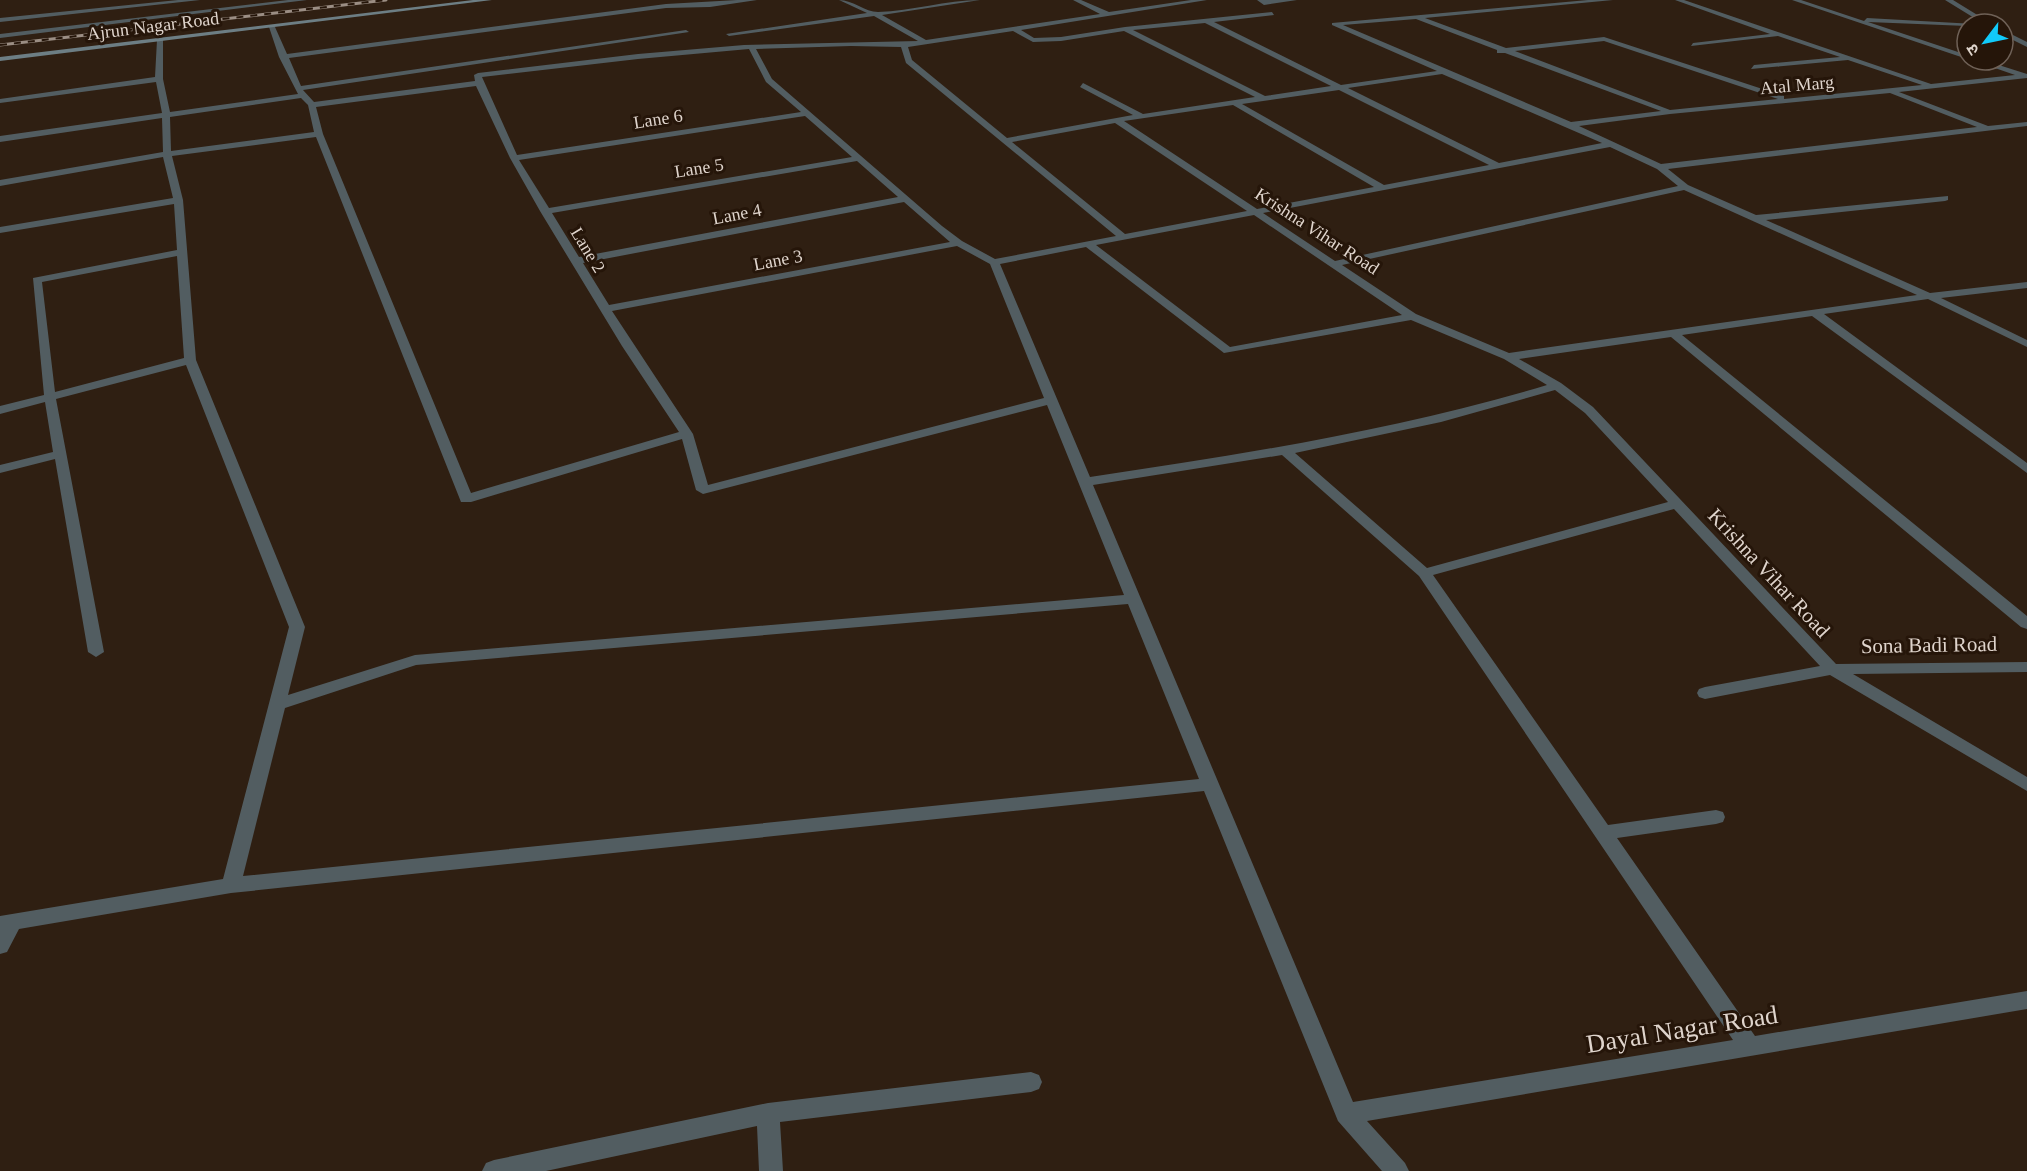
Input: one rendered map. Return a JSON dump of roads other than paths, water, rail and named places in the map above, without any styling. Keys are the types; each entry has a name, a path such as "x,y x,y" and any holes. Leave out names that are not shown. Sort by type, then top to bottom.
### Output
{"street":[{"path":"0,20 66,10 197,0"},
{"path":"243,0 250,6"},
{"path":"0,36 304,0"},
{"name":"Ajrun Nagar Road","path":"0,59 489,0"},
{"path":"283,57 666,6 710,5 754,0"},
{"path":"842,0 874,14 925,42"},
{"path":"729,34 977,0"},
{"path":"1076,0 1109,15"},
{"path":"312,105 632,57 855,43 904,45 1204,0"},
{"path":"1260,0 1264,3 1294,0"},
{"path":"1610,0 1334,24 1570,124 1660,167 1685,187 1929,296 2027,344"},
{"path":"1678,0 1932,86"},
{"path":"1795,0 1955,53"},
{"path":"1948,0 1968,12"},
{"path":"1189,2 1222,19"},
{"path":"1015,29 1033,39 1061,39 1125,29 1272,14"},
{"path":"1416,17 1500,51 1670,112"},
{"path":"1850,19 1955,23"},
{"path":"1206,20 1337,88 1498,166"},
{"path":"272,27 283,57 301,92 312,105 319,134 466,499 687,434"},
{"path":"1125,29 1263,98"},
{"path":"0,139 686,32"},
{"path":"1693,45 1780,34"},
{"path":"1500,51 1604,39 1788,101"},
{"path":"160,40 159,79 166,114 167,154 177,200 190,360 297,627 231,885"},
{"path":"904,45 909,61 1123,237"},
{"path":"752,48 769,80 958,243 994,262 1612,144"},
{"path":"1754,68 1851,58"},
{"path":"1004,141 1141,116 1443,72"},
{"name":"Atal Marg","path":"1570,124 1670,112 1892,92 2026,76"},
{"path":"0,101 159,79"},
{"name":"Lane 2","path":"478,79 514,158 545,211 605,309 687,434 703,490 1051,400"},
{"path":"1083,85 1141,116"},
{"path":"1892,92 1987,128"},
{"path":"1234,103 1381,187"},
{"name":"Lane 6","path":"514,158 807,113"},
{"name":"Krishna Vihar Road","path":"1116,120 1412,315 1508,357 1557,386 1589,410 1832,669 2027,785"},
{"path":"1660,167 2027,124"},
{"path":"0,183 167,154 319,134"},
{"name":"Lane 5","path":"545,211 859,158"},
{"path":"1334,264 1685,187"},
{"path":"1753,218 1945,198"},
{"name":"Lane 4","path":"576,261 905,199"},
{"path":"0,230 177,200"},
{"name":"Lane 3","path":"605,309 958,243"},
{"path":"1088,244 1228,351 1412,315"},
{"path":"96,651 50,397 37,280 182,252"},
{"path":"994,262 1346,1114 1397,1171"},
{"path":"1508,357 1929,296 2027,285"},
{"path":"1815,313 2027,469"},
{"path":"1673,333 2027,624"},
{"path":"0,410 190,360"},
{"path":"1084,482 1287,452 1507,403 1557,386"},
{"path":"1287,452 1424,573 1750,1046"},
{"path":"0,470 61,454"},
{"path":"1424,573 1678,504"},
{"path":"278,704 415,660 1133,599"},
{"name":"Sona Badi Road","path":"1706,693 1832,669 2027,667"},
{"path":"0,946 6,923 231,885 1211,784"},
{"path":"1602,832 1716,817"},
{"name":"Dayal Nagar Road","path":"1346,1114 2027,1000"},
{"path":"494,1171 768,1113 1031,1082"},
{"path":"768,1113 771,1171"}],"railway":[{"path":"0,45 386,0"}]}
